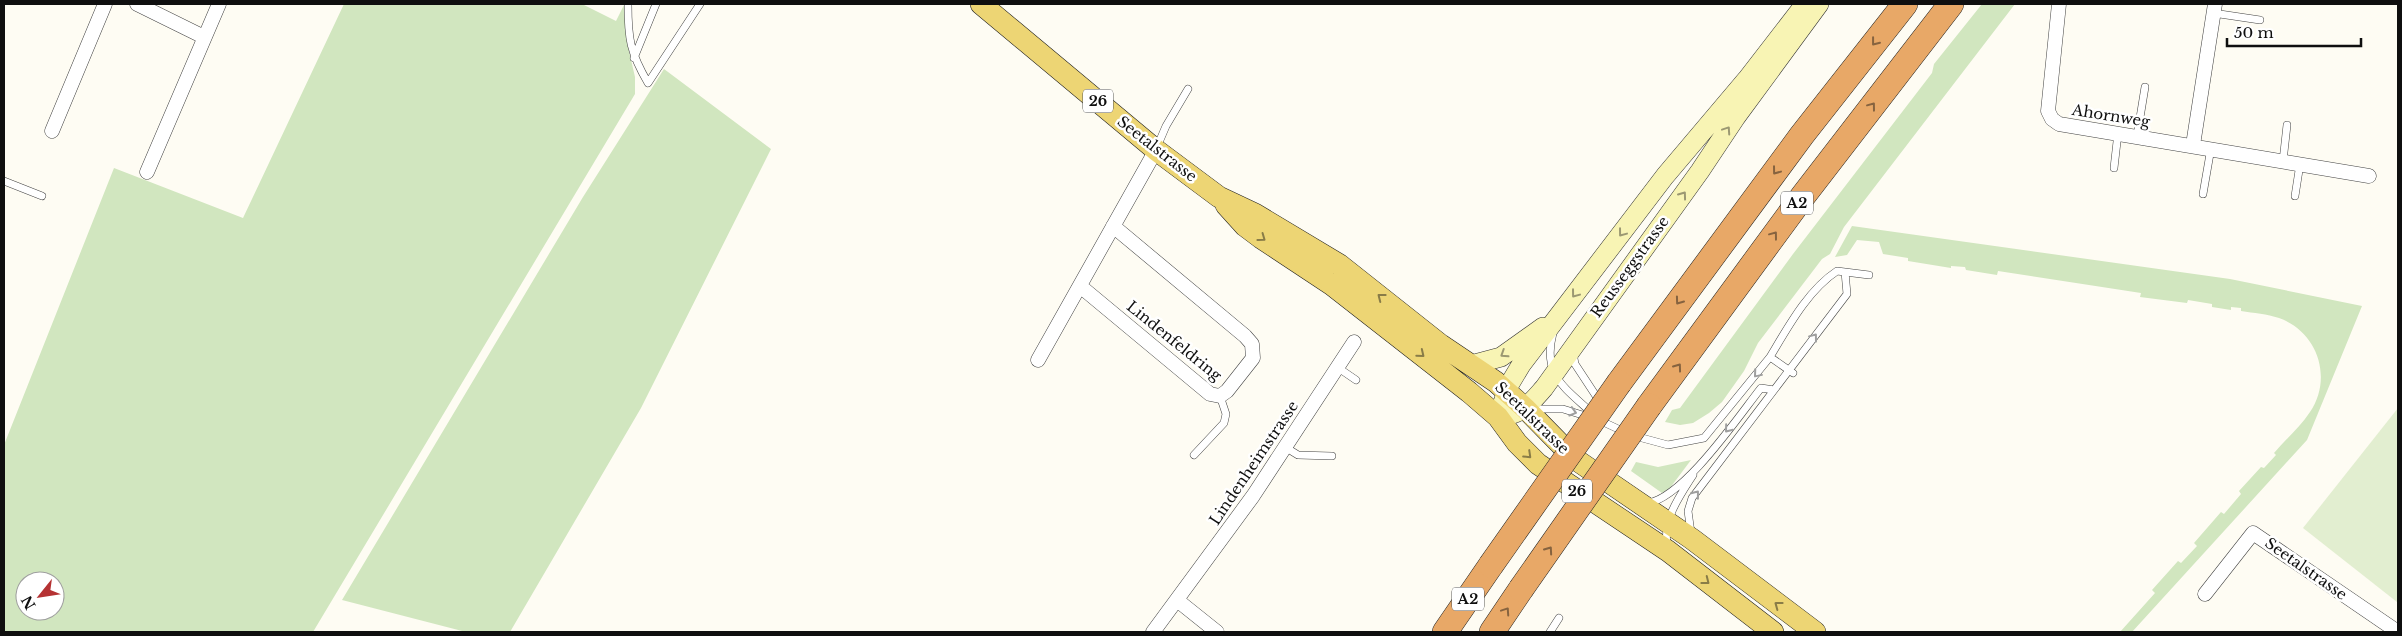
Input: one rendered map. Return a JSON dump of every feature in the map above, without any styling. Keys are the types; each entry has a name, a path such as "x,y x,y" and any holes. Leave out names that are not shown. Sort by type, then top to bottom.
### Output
{"highway":[{"name":"A2","path":"1446,632 1619,383 1796,143 1905,4"},
{"name":"A2","path":"1492,632 1649,406 1803,196 1950,4"}],"main road":[{"name":"Seetalstrasse","path":"981,4 1156,150 1219,197 1254,214 1340,265 1507,392 1526,409 1563,449 1692,539 1815,632"},
{"name":"Reusseggstrasse","path":"1498,417 1507,392 1521,365 1665,176 1737,91 1805,4"},
{"name":"Reusseggstrasse","path":"1526,409 1554,374 1700,172 1736,117 1818,4"},
{"name":"Seetalstrasse","path":"1219,197 1245,226 1332,285 1498,417 1517,443 1538,464 1668,551 1773,632"},
{"name":"Reusseggstrasse","path":"1472,366 1501,357 1558,316"},
{"path":"1498,417 1514,415 1526,409"}],"street":[{"path":"52,131 105,4"},
{"path":"137,4 204,37"},
{"path":"147,172 219,4"},
{"name":"Ahornweg","path":"2059,4 2048,111 2052,119 2059,124 2369,176"},
{"path":"2193,145 2214,8"},
{"path":"1038,360 1156,150"},
{"name":"Lindenfeldring","path":"1080,286 1210,394 1220,396 1227,391 1253,358 1252,344 1217,312 1114,226"},
{"name":"Lindenheimstrasse","path":"1153,632 1253,496 1354,342"},
{"name":"Seetalstrasse","path":"2205,594 2253,533 2398,632"},
{"path":"1177,600 1217,632"}],"lane":[{"path":"628,4 628,31 634,58 648,83 700,4"},
{"path":"634,58 656,4"},
{"path":"2214,8 2260,20"},
{"path":"2136,136 2144,87"},
{"path":"1156,150 1166,126 1188,89"},
{"path":"2283,161 2287,125"},
{"path":"2114,168 2118,133"},
{"path":"2203,194 2211,148"},
{"path":"2295,196 2300,164"},
{"path":"4,181 42,196"},
{"path":"1526,409 1563,409 1600,420 1631,435 1668,445 1704,438 1770,357 1791,322 1827,277 1837,271 1869,275"},
{"path":"1692,539 1688,511 1692,498 1774,390 1791,371 1847,294 1845,272"},
{"path":"1558,316 1549,355 1554,374 1570,393 1600,420"},
{"path":"1572,347 1575,364 1607,411"},
{"path":"1770,357 1791,371"},
{"path":"1337,367 1356,380"},
{"path":"1668,551 1666,537 1672,509 1697,468 1761,388 1774,390"},
{"path":"1194,455 1224,423 1226,414 1220,396"},
{"path":"1612,419 1617,427"},
{"path":"1285,447 1298,456 1332,456"},
{"path":"1640,504 1660,500 1697,468"},
{"path":"1550,632 1559,618"}],"green space":[{"path":"344,4 582,4 616,21 624,5 629,51 635,77 635,94 313,632 4,632 4,445 114,168 243,218"},
{"path":"1982,4 2015,4 1844,227 1830,254 1822,259 1758,343 1744,371 1722,402 1693,423 1680,425 1665,422 1672,410 1680,408 1793,254 1932,73 1934,64"},
{"path":"664,69 771,149 641,408 510,632 466,632 342,600 583,197"},
{"path":"1852,226 2230,279 2362,306 2307,440 2132,632 2120,632 2155,593 2152,590 2178,561 2181,563 2197,546 2194,543 2221,512 2224,514 2241,494 2239,491 2261,467 2264,468 2276,455 2274,453 2310,412 2317,399 2321,371 2312,345 2304,334 2279,318 2241,311 2241,308 2231,307 2231,310 2212,307 2212,304 2188,300 2187,303 2140,297 2141,293 1998,271 1997,275 1966,270 1965,267 1951,266 1951,268 1908,261 1908,258 1883,254 1879,242 1857,240 1847,255 1835,257"},
{"path":"2398,408 2398,601 2397,602 2303,528"},
{"path":"1691,460 1670,488 1662,493 1631,471 1636,462 1658,467"}]}
